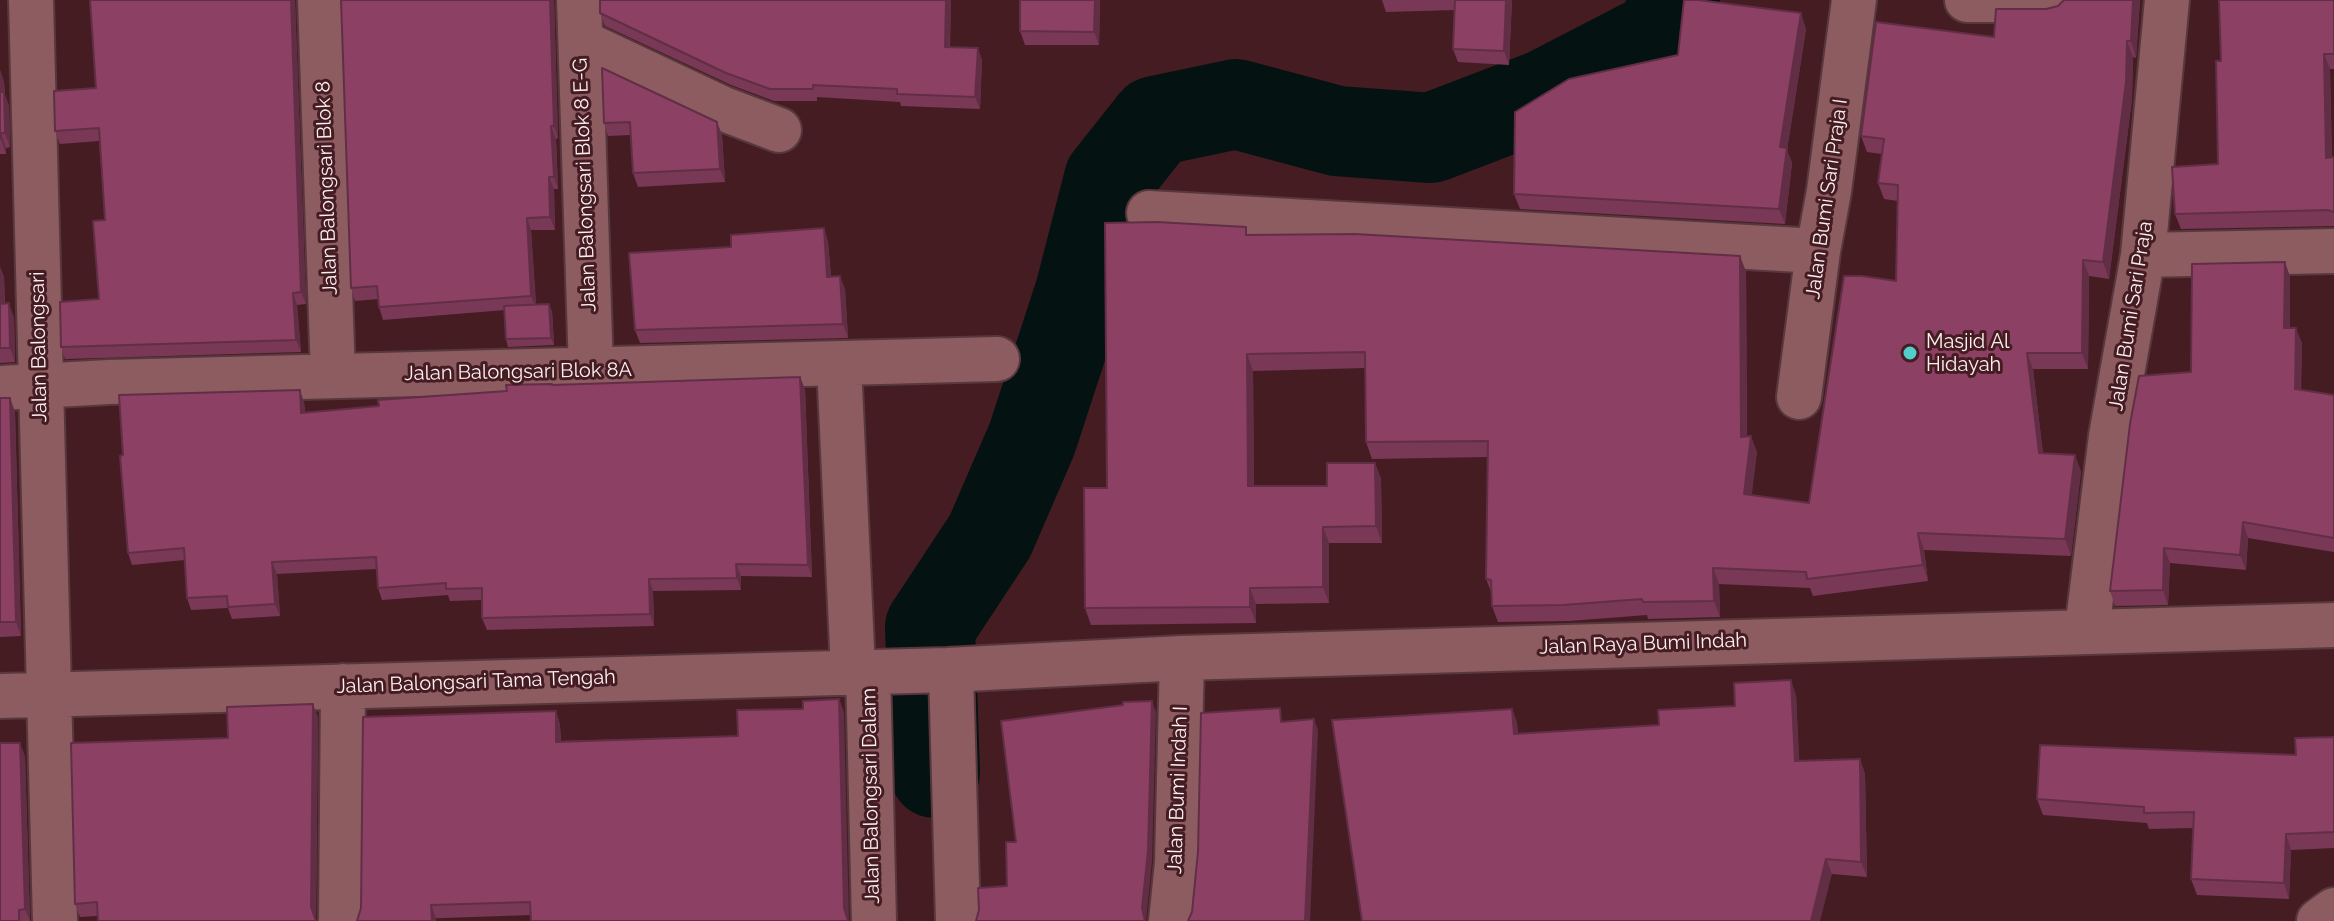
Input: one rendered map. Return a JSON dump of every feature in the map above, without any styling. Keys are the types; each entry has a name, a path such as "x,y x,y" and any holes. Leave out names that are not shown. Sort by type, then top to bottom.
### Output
{"street":[{"name":"Jalan Balongsari","path":"31,0 20,388 48,694 55,921"},
{"name":"Jalan Balongsari Blok 8","path":"320,0 333,376"},
{"name":"Jalan Bumi Sari Praja I","path":"1799,397 1854,0"},
{"path":"1967,0 2052,0"},
{"name":"Jalan Bumi Sari Praja","path":"2087,630 2111,436 2143,255 2167,0"},
{"path":"580,21 721,108 779,130"},
{"name":"Jalan Balongsari Blok 8 E-G","path":"580,21 591,370"},
{"path":"1149,213 1818,251"},
{"path":"2143,255 2334,251"},
{"name":"Jalan Balongsari Blok 8A","path":"20,388 109,382 997,359"},
{"name":"Jalan Balongsari Dalam","path":"839,364 873,671 874,921"},
{"name":"Jalan Raya Bumi Indah","path":"949,670 1182,658 2334,625"},
{"name":"Jalan Bumi Indah I","path":"1171,921 1177,863 1182,658"},
{"path":"949,670 958,921"},
{"name":"Jalan Balongsari Tama Tengah","path":"0,696 949,670"},
{"path":"341,921 343,686"},
{"path":"2319,921 2334,910"}],"building":[{"path":"90,0 291,0 301,292 293,293 296,340 61,347 60,302 99,299 93,221 105,220 99,128 55,131 54,91 96,88"},
{"path":"341,0 550,0 554,177 549,177 550,217 527,218 531,296 379,307 377,286 351,288"},
{"path":"600,0 946,0 945,47 978,48 975,97 897,94 897,89 813,85 813,89 770,89 726,73 600,13"},
{"path":"1020,0 1095,0 1094,32 1020,31"},
{"path":"1455,0 1506,0 1504,51 1453,49"},
{"path":"1684,0 1801,13 1780,147 1787,148 1779,209 1514,194 1515,112 1569,79 1678,55"},
{"path":"2064,0 2133,0 2131,41 2127,41 2126,82 2103,262 2083,260 2082,353 2027,353 2039,453 2075,455 2065,539 1918,533 1923,565 1807,579 1806,572 1713,568 1714,601 1643,602 1642,599 1492,606 1491,580 1486,579 1488,441 1366,442 1365,352 1247,354 1248,486 1327,486 1327,463 1375,463 1376,526 1323,527 1323,587 1250,588 1250,607 1085,608 1084,488 1107,488 1105,223 1157,222 1246,227 1246,235 1355,234 1740,256 1741,437 1751,436 1744,494 1809,503 1844,276 1896,281 1898,185 1878,183 1884,139 1861,136 1876,22 1994,37 1996,9 2046,9 2058,6"},
{"path":"2219,0 2334,0 2334,54 2324,54 2326,158 2334,157 2334,212 2175,214 2172,167 2218,164 2216,61 2221,61"},
{"path":"602,68 717,122 720,169 633,173 630,122 604,123"},
{"path":"0,92 4,92 5,133 1,133 0,139"},
{"path":"824,228 827,277 840,276 843,324 635,330 629,253 731,247 731,235"},
{"path":"2285,262 2284,328 2296,328 2295,389 2334,395 2334,538 2243,522 2240,555 2164,548 2163,590 2110,591 2130,424 2139,376 2191,372 2192,264"},
{"path":"9,303 10,348 0,348 0,304"},
{"path":"549,304 551,338 506,339 504,306"},
{"path":"800,377 808,565 736,564 737,578 649,579 650,614 482,618 482,588 446,589 446,583 378,588 376,557 272,562 275,604 228,607 227,596 187,598 184,548 128,553 120,456 123,455 119,395 300,390 301,413 379,406 378,400 507,391 506,385"},
{"path":"0,398 10,398 16,622 0,622"},
{"path":"1791,680 1795,761 1860,759 1861,862 1826,859 1811,921 1362,921 1332,720 1512,709 1514,734 1659,725 1658,710 1735,706 1734,683"},
{"path":"839,699 844,908 848,921 531,921 530,902 431,905 432,921 357,921 361,908 363,717 556,711 556,742 738,736 737,710 803,709 803,701"},
{"path":"1152,701 1148,850 1142,908 1145,921 976,921 978,888 1007,886 1006,842 1016,842 1001,721 1123,705 1123,702"},
{"path":"313,704 311,907 316,921 98,921 97,902 75,904 71,743 228,738 227,707"},
{"path":"1280,708 1281,722 1314,719 1305,921 1188,921 1192,912 1198,852 1201,713"},
{"path":"2334,737 2334,832 2286,834 2284,883 2191,879 2194,812 2144,813 2144,807 2037,799 2040,745 2296,755 2295,738"},
{"path":"0,743 20,743 25,909 19,910 19,921 0,921"}],"waterway":[{"path":"935,773 930,627 990,536 1032,439 1080,292 1109,179 1155,121 1236,104 1337,131 1431,138 1546,94 1660,35 1675,0"}],"place":[{"name":"Masjid Al Hidayah","path":"1910,353"}]}
